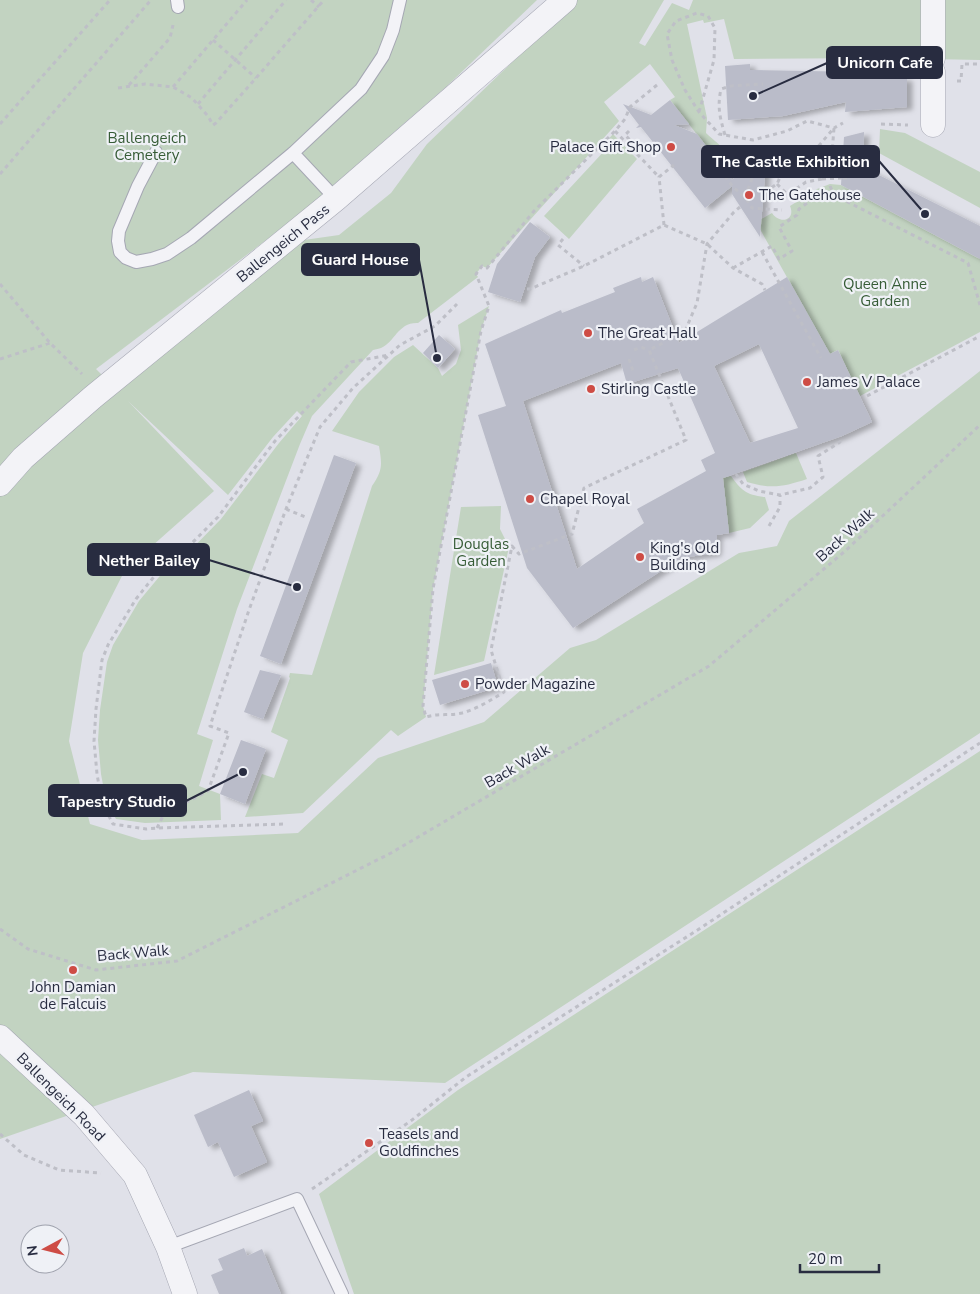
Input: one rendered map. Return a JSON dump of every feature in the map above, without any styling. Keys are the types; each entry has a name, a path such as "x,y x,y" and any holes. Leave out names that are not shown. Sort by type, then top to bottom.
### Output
{"street":[{"name":"Ballengeich Pass","path":"0,484 23,458 98,392 336,199 564,0"},
{"path":"933,0 933,125"},
{"name":"Ballengeich Road","path":"0,1037 84,1115 135,1175 168,1248 185,1294"}],"lane":[{"path":"156,152 138,186 119,231 120,252 126,258 136,262 167,254 191,238 293,153 361,89 383,56 393,30 400,0"},
{"path":"293,153 336,199"},
{"path":"168,1248 297,1199 342,1294"}],"path":[{"path":"0,124 110,0"},
{"path":"0,174 151,0"},
{"path":"173,87 247,0"},
{"path":"198,104 286,0"},
{"path":"310,0 319,7"},
{"path":"118,88 145,84 173,87 192,98 208,116 213,125 324,0"},
{"path":"129,86 170,38 177,3"},
{"path":"699,112 714,60 715,28 708,16 697,13 676,21 667,34 672,60 685,90 699,112 719,134 753,140 788,131 807,122 834,128"},
{"path":"213,40 256,78"},
{"path":"961,82 962,64 980,64"},
{"path":"725,135 719,112 718,100 721,89 731,86 763,84"},
{"path":"634,350 641,347 649,350 686,440 584,488 572,534 519,554 512,546 491,650 504,692 481,706 461,713 432,714 426,717 423,706 433,589 481,331 489,306 476,274 482,266 487,268 534,211 615,131 625,119 630,107 657,85"},
{"path":"765,192 777,184 781,175 788,168 816,149 834,128 843,123"},
{"path":"881,124 907,125"},
{"path":"831,166 834,128"},
{"path":"615,131 659,178 664,225"},
{"path":"629,131 625,135 635,145 642,158"},
{"path":"701,144 752,208 782,210"},
{"path":"659,178 674,165"},
{"path":"745,197 756,168"},
{"path":"777,184 786,193 794,191 806,182 822,179 849,178 851,174"},
{"path":"830,186 834,195"},
{"path":"734,268 772,246 779,259 792,251 778,227 797,216 799,209 823,191 968,263 980,305"},
{"path":"679,336 685,331 697,303 707,244 740,207"},
{"path":"664,225 707,244 734,268 762,284 765,290"},
{"path":"527,289 530,290 584,266 664,225"},
{"path":"562,239 558,245 584,266"},
{"path":"762,252 821,358"},
{"path":"0,284 50,343 98,392"},
{"path":"157,828 164,814 208,791 229,733 210,726 249,610 286,510 320,427 353,388 400,345 435,326 457,304"},
{"path":"867,396 980,336"},
{"path":"649,350 665,342"},
{"path":"0,358 50,343"},
{"path":"283,824 146,829 114,824 102,803 94,740 102,660 108,644 136,599 173,553 178,558 218,517 275,441 351,362 389,355"},
{"path":"629,359 633,371"},
{"name":"Back Walk","path":"0,929 28,949 96,970 177,961 391,853 709,666 844,552 980,425"},
{"path":"736,474 743,484 759,491 780,494 810,488 823,477 818,456 840,442 837,438"},
{"path":"769,526 780,507 780,494"},
{"path":"286,510 308,518"},
{"path":"297,1199 412,1120 466,1077 696,931 980,743"},
{"path":"0,1134 24,1155 59,1170 135,1175"}],"green space":[{"name":"Ballengeich Cemetery","path":"0,0 537,0 447,86 298,216 96,369 117,390 304,240 339,235 391,193 427,144 577,0 664,0 639,43 645,46 672,3 689,10 693,0 980,0 980,60 881,58 734,59 724,19 704,23 703,20 687,24 707,118 706,133 728,155 728,164 724,169 670,100 675,97 650,64 604,102 619,121 487,268 482,266 476,274 478,277 418,323 401,329 386,345 373,350 312,416 237,609 197,734 213,740 199,786 220,794 221,820 145,823 116,819 106,801 98,740 107,662 113,645 139,601 174,559 178,563 221,519 302,416 297,411 273,437 228,495 128,401 214,491 125,570 83,653 69,741 90,824 142,840 298,833 378,758 484,722 570,648 596,640 739,553 777,546 789,521 980,371 980,733 445,1083 193,1072 0,1139"},
{"path":"880,129 905,133 980,172 980,208 879,153"},
{"path":"613,134 637,159 569,239 544,216 607,148 604,144"},
{"name":"Queen Anne Garden","path":"830,184 841,185 978,258 980,255 980,332 860,396 838,350 830,354 756,222 772,213 779,219 789,218 791,215 790,206 817,189"},
{"path":"489,306 481,331 433,589 423,706 426,717 398,736 391,730 303,813 245,817 262,774 274,778 288,740 271,732 290,678 290,673 312,675 372,486 380,471 379,446 332,431 359,392 394,357 413,345 438,368 442,376 456,364 461,350 458,325"},
{"path":"796,453 807,479 777,486 763,486 747,482 743,472"},
{"path":"731,476 745,491 753,495 765,497 769,510 750,528 729,533 723,478"},
{"name":"Douglas Garden","path":"501,506 500,529 509,547 484,661 434,675 461,507"},
{"path":"980,751 980,1294 354,1294 319,1194 458,1090"}],"building":[{"path":"877,58 893,78 907,78 907,107 845,112 846,102 783,116 728,120 725,66 750,64 750,70 863,72"},
{"path":"670,100 689,124 674,125 697,134 732,180 753,157 766,162 760,237 732,194 732,186 705,208 641,127 636,128 639,125 623,104 651,115"},
{"path":"864,132 863,167 980,226 980,259 841,185 844,137"},
{"path":"530,222 550,237 535,257 520,302 488,292 497,264"},
{"path":"641,277 642,282 653,277 679,343 787,277 830,354 838,350 872,422 842,436 723,478 729,533 717,535 716,553 681,558 573,628 527,568 478,415 506,406 485,344 561,310 562,313 615,292 613,288","holes":["759,344 798,428 750,443 714,366","621,363 627,384 678,368 715,453 701,460 706,471 637,509 644,523 577,569 523,401"]},
{"path":"439,335 455,349 438,368 423,353"},
{"path":"334,455 356,463 281,664 260,656"},
{"name":"Powder Magazine","path":"491,663 498,687 440,705 432,680"},
{"path":"260,670 281,675 263,719 244,712"},
{"path":"241,740 266,749 245,804 220,794"},
{"path":"249,1090 263,1121 251,1126 267,1162 234,1177 218,1142 208,1147 194,1115"},
{"path":"244,1248 247,1256 262,1249 281,1294 219,1294 211,1275 223,1270 218,1259"}],"place":[{"name":"Unicorn Cafe","path":"753,96"},
{"name":"Palace Gift Shop","path":"671,147"},
{"name":"The Gatehouse","path":"749,195"},
{"name":"The Castle Exhibition","path":"925,214"},
{"name":"The Great Hall","path":"588,333"},
{"name":"Guard House","path":"437,358"},
{"name":"James V Palace","path":"807,382"},
{"name":"Stirling Castle","path":"591,389"},
{"name":"Chapel Royal","path":"530,499"},
{"name":"King's Old Building","path":"640,557"},
{"name":"Nether Bailey","path":"297,587"},
{"name":"Powder Magazine","path":"465,684"},
{"name":"Tapestry Studio","path":"243,772"},
{"name":"John Damian de Falcuis","path":"73,970"},
{"name":"Teasels and Goldfinches","path":"369,1143"}]}
